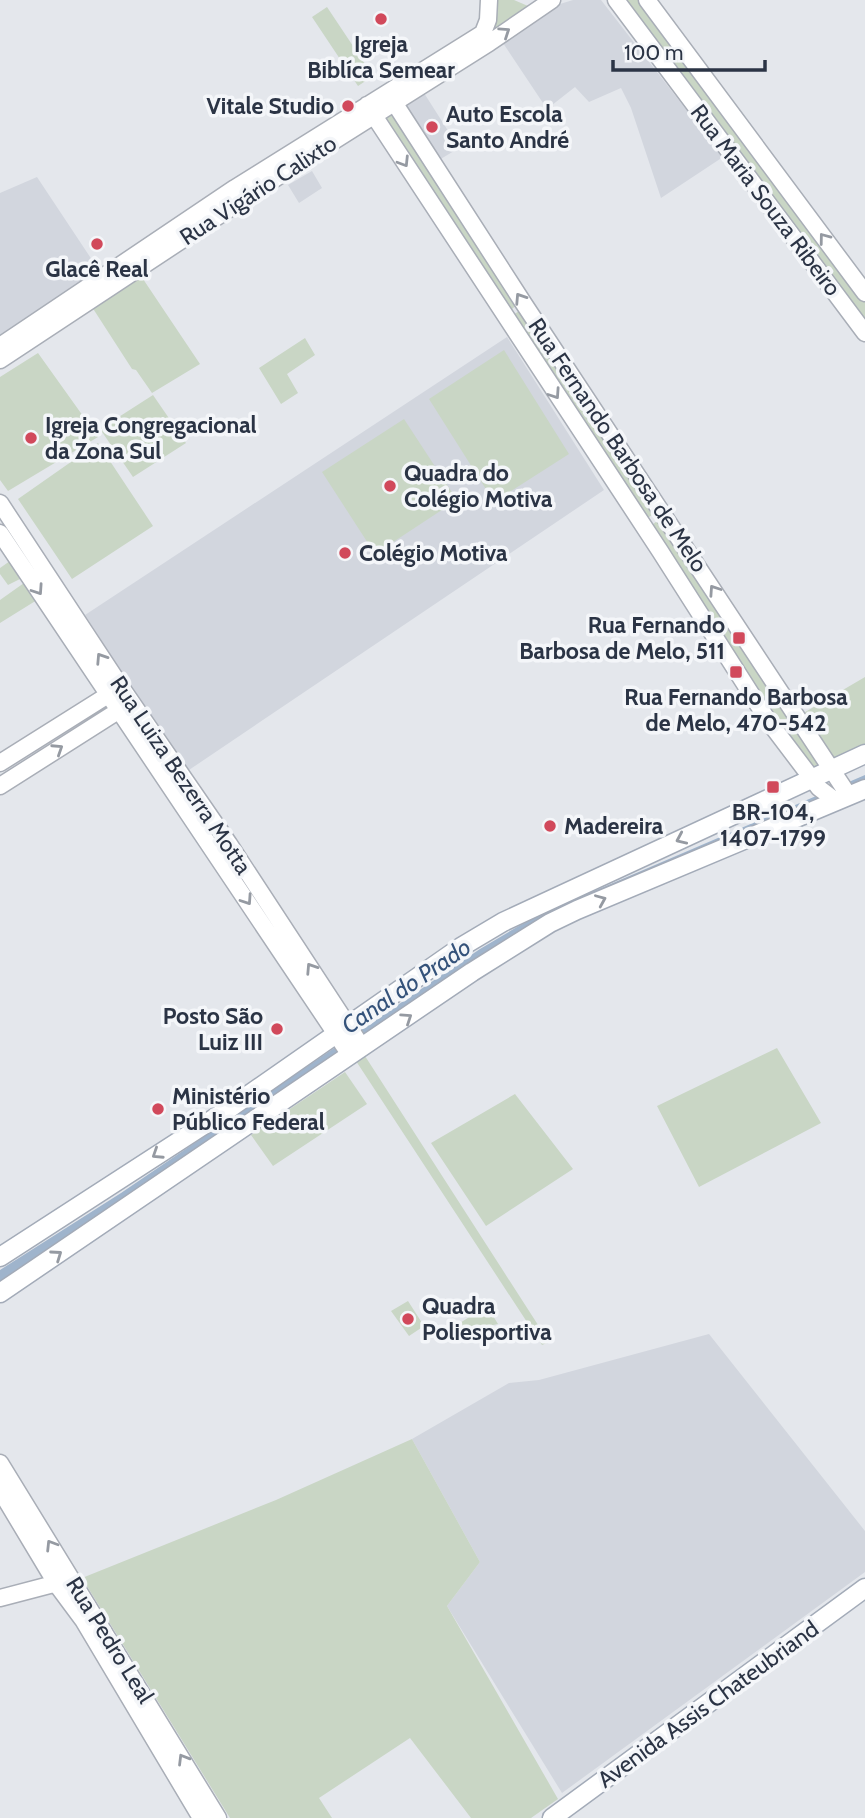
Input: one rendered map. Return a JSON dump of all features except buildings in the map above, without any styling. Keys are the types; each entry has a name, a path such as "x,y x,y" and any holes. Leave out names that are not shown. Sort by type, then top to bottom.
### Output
{"main road":[{"path":"0,1293 350,1042 461,947 503,922 816,783 865,754"},
{"path":"0,1257 227,1110 472,972 550,923 846,796"},
{"name":"Avenida Assis Chateubriand","path":"552,1818 865,1588"}],"street":[{"name":"Rua Vigário Calixto","path":"391,98 482,33 488,20 489,0"},
{"name":"Rua Vigário Calixto","path":"0,346 246,181 489,43 552,0"},
{"name":"Rua Maria Souza Ribeiro","path":"616,0 865,333"},
{"name":"Rua Maria Souza Ribeiro","path":"647,0 865,293"},
{"name":"Rua Fernando Barbosa de Melo","path":"391,98 833,771 846,796"},
{"name":"Rua Vigário Calixto","path":"0,360 294,166 371,110"},
{"name":"Rua Fernando Barbosa de Melo","path":"371,110 769,722 816,783 846,796"},
{"name":"Rua Luiza Bezerra Motta","path":"0,503 350,1042"},
{"name":"Rua Luiza Bezerra Motta","path":"0,533 118,711 222,848"},
{"path":"0,763 108,695"},
{"path":"0,786 118,711"},
{"name":"Rua Pedro Leal","path":"0,1463 83,1620 201,1818"},
{"name":"Rua Pedro Leal","path":"0,1486 6,1500 64,1581 218,1818"},
{"path":"0,1598 64,1581"}],"shaded area":[{"path":"573,0 601,0 723,157 661,198 631,108 621,88 589,102 575,87 547,109 503,43 560,4"},
{"name":"Auto Escola Santo André","path":"424,93 459,148 439,160 405,106"},
{"path":"312,171 322,188 299,203 288,185"},
{"path":"37,177 102,275 0,341 0,193"},
{"name":"Colégio Motiva","path":"507,337 604,490 186,772 85,615"},
{"path":"709,1334 865,1531 865,1572 562,1793 447,1606 480,1562 412,1439 509,1383 539,1380"}],"green space":[{"path":"498,0 514,0 535,9 494,36"},
{"path":"622,0 641,0 865,300 865,326"},
{"path":"327,7 373,76 358,86 312,17"},
{"path":"395,109 520,302 505,315 380,118"},
{"path":"141,276 200,364 152,393 136,370 132,369 92,307"},
{"path":"524,308 658,511 643,521 508,318"},
{"path":"305,338 315,355 287,374 298,393 281,404 259,368"},
{"path":"504,350 569,454 494,502 429,399"},
{"path":"38,353 98,437 8,491 0,480 0,377"},
{"path":"153,395 186,443 133,477 100,429"},
{"name":"Quadra do Colégio Motiva","path":"404,419 457,500 375,554 322,472"},
{"path":"98,443 153,526 72,579 18,499"},
{"path":"661,518 825,767 815,774 796,755 648,528"},
{"path":"10,561 22,578 8,585 0,574 0,568"},
{"path":"24,583 37,600 0,623 0,600"},
{"path":"865,677 865,756 831,772 795,718"},
{"path":"777,1048 821,1123 699,1187 657,1106"},
{"path":"365,1056 549,1342 542,1345 356,1061"},
{"path":"345,1072 367,1104 273,1166 251,1135"},
{"path":"515,1094 573,1169 486,1226 431,1143"},
{"name":"Quadra Poliesportiva","path":"408,1301 424,1326 409,1336 391,1311"},
{"path":"487,1306 498,1324 448,1335 447,1331"},
{"path":"412,1439 480,1562 447,1606 558,1799 531,1818 471,1818 410,1738 319,1798 332,1818 230,1818 82,1578 276,1500"}],"water":[{"path":"865,775 865,784 577,908 0,1289 0,1270 121,1193 480,949 517,927 550,910"}],"place":[{"name":"Igreja Biblíca Semear","path":"381,19"},
{"name":"Vitale Studio","path":"348,106"},
{"name":"Auto Escola Santo André","path":"432,127"},
{"name":"Glacê Real","path":"97,244"},
{"name":"Igreja Congregacional da Zona Sul","path":"31,438"},
{"name":"Quadra do Colégio Motiva","path":"390,486"},
{"name":"Colégio Motiva","path":"345,553"},
{"name":"Rua Fernando Barbosa de Melo, 511","path":"739,638"},
{"name":"Rua Fernando Barbosa de Melo, 470-542","path":"736,672"},
{"name":"BR-104, 1407-1799","path":"773,787"},
{"name":"Madereira","path":"550,826"},
{"name":"Posto São Luiz III","path":"277,1029"},
{"name":"Ministério Público Federal","path":"158,1109"},
{"name":"Quadra Poliesportiva","path":"408,1319"}],"water label":[{"name":"Canal do Prado","path":"406,986"}]}
